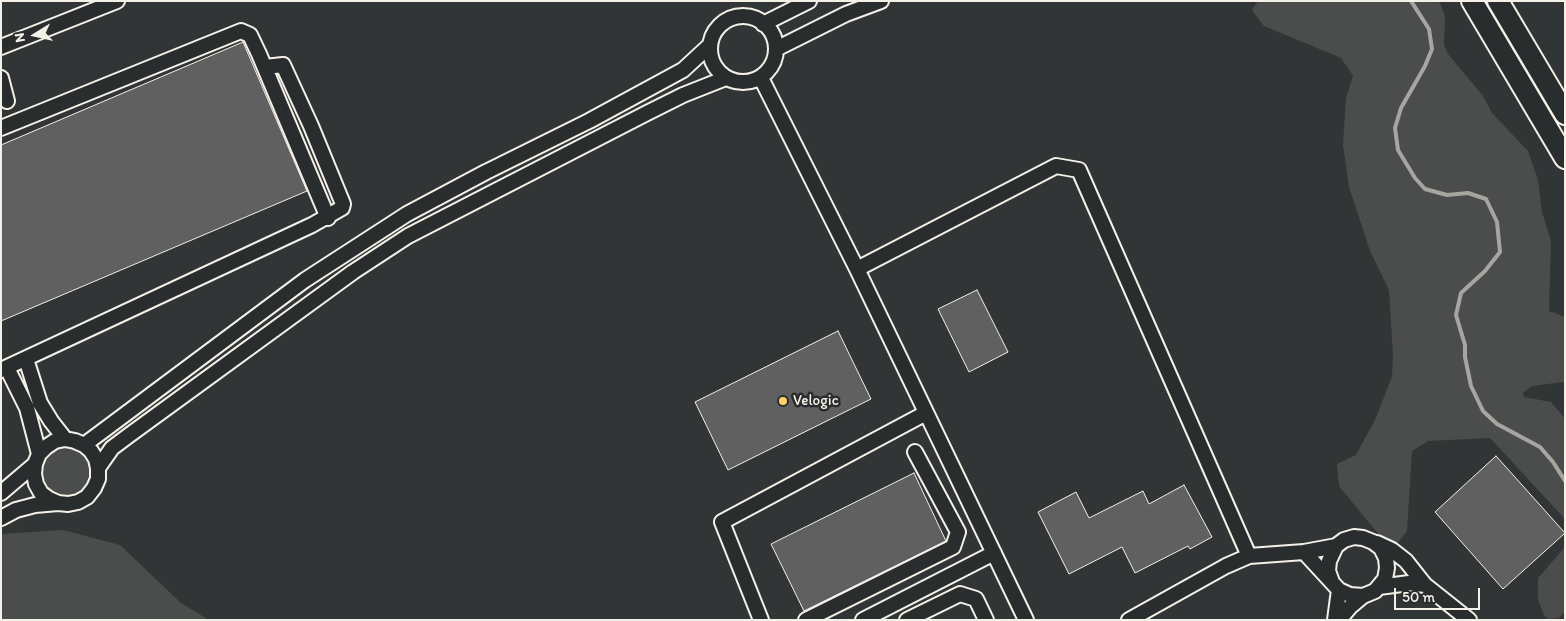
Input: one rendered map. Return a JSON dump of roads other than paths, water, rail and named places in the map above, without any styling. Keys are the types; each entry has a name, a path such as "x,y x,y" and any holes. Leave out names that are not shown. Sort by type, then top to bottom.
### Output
{"highway":[{"path":"1472,1 1565,158"},
{"path":"1498,1 1565,114"}],"street":[{"path":"1,47 118,1"},
{"path":"763,24 809,1"},
{"path":"776,49 846,14 881,1"},
{"path":"745,16 755,19 770,31 776,49 771,66 761,78 747,82 736,82 726,78 713,64 710,55 710,45 718,27 735,17 745,16"},
{"path":"1,128 241,31 250,35 265,66 328,218"},
{"path":"84,445 305,280 407,214 683,70 710,45"},
{"path":"65,439 34,406 4,369 328,218 342,208 343,204 311,126 283,65 265,66"},
{"path":"1,78 7,102"},
{"path":"98,468 112,448 128,436 353,272 408,236 656,108 726,78"},
{"path":"761,78 857,269 1026,620"},
{"path":"857,269 1056,166 1079,170 1249,556"},
{"path":"26,359 34,406 37,459 35,479 41,492 48,499 58,503"},
{"path":"761,620 722,522 926,413"},
{"path":"1,493 37,459 46,447 55,441 75,440 91,451 96,459 98,479 87,497 78,502 68,504 35,505 16,510 1,518"},
{"path":"806,620 953,547 958,532 915,452"},
{"path":"1129,620 1226,566 1249,556 1304,552 1336,546 1344,540 1354,538 1363,538 1392,550 1406,561 1425,585 1469,620"},
{"path":"1337,620 1363,596 1375,591 1385,579 1387,568 1383,553 1373,542"},
{"path":"1336,546 1329,561 1328,571 1335,586 1337,620"},
{"path":"1304,552 1335,586 1350,595 1363,596"},
{"path":"864,620 994,553"},
{"path":"1379,587 1409,583 1425,585"},
{"path":"907,620 960,594 976,599 986,620"}],"waterway":[{"path":"1411,1 1429,29 1432,49 1425,66 1401,108 1395,128 1398,150 1415,178 1425,189 1447,195 1468,193 1486,199 1497,222 1500,252 1485,271 1461,293 1456,315 1465,345 1465,357 1471,386 1483,411 1497,424 1540,447 1553,462 1565,481"}],"place":[{"name":"Velogic","path":"783,401"}]}
